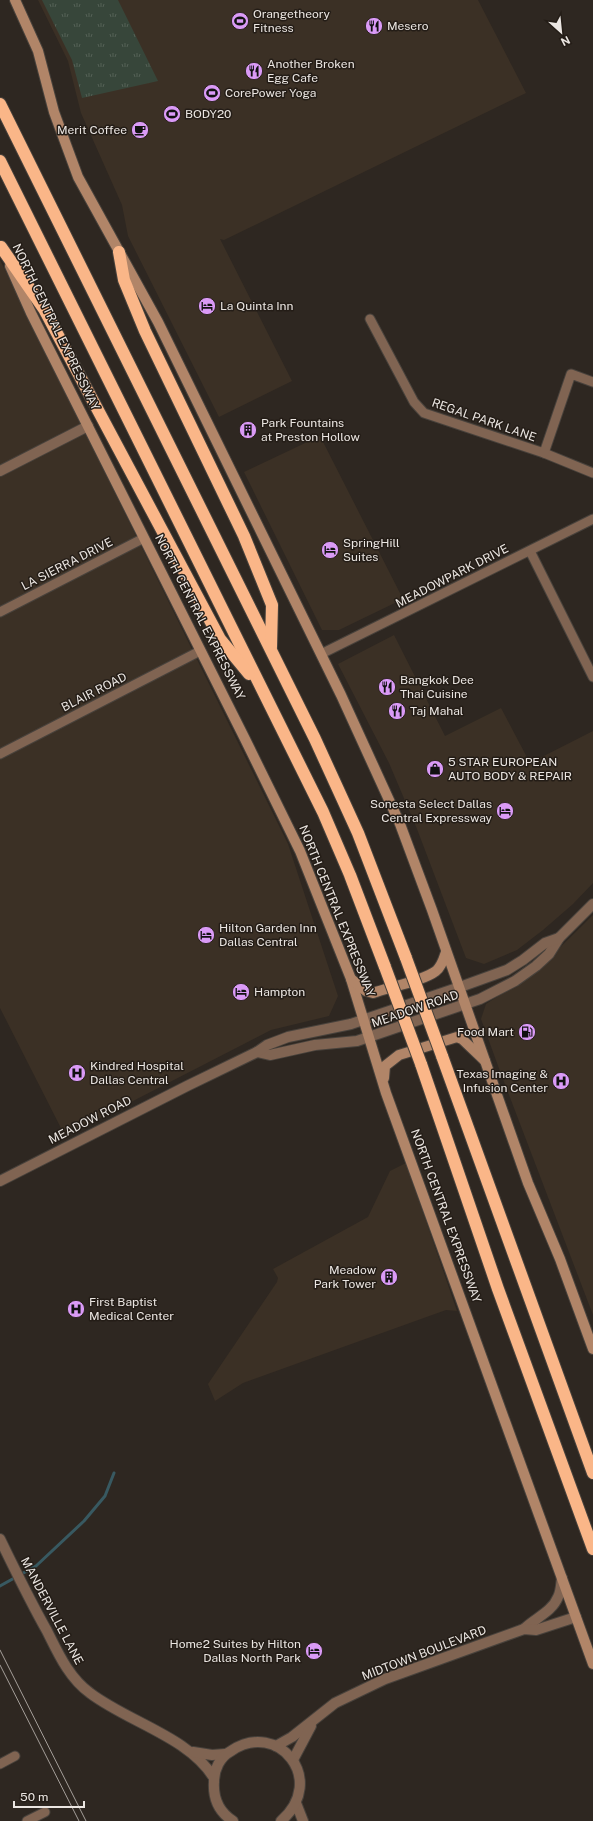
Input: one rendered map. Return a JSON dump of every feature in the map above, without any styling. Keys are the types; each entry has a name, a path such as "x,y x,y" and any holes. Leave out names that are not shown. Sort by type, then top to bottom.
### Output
{"highway":[{"path":"0,104 271,648 344,802 381,890 593,1473"},
{"name":"NORTH CENTRAL EXPRESSWAY","path":"0,161 263,690 322,812 350,875 421,1064 498,1289 593,1548"},
{"path":"1,245 44,310 220,639 263,690"},
{"path":"119,252 124,280 144,331 244,536 272,605 271,648"}],"main road":[{"path":"15,0 38,51 54,112 70,159 87,196 158,322 322,654 400,824 460,987 528,1183 560,1259 593,1349"},
{"name":"NORTH CENTRAL EXPRESSWAY","path":"1,245 31,313 200,651 284,815 300,851 351,979 386,1093 593,1664"},
{"path":"351,979 366,990 373,993 427,976 441,965 446,952"},
{"path":"386,1093 384,1073 385,1066 390,1060 399,1055 456,1037 462,1039 486,1062"}],"street":[{"name":"REGAL PARK LANE","path":"370,319 414,402 420,410 429,416 544,453 593,473"},
{"path":"544,453 571,374 593,382"},
{"path":"0,471 88,426"},
{"name":"MEADOWPARK DRIVE","path":"322,654 593,519"},
{"name":"LA SIERRA DRIVE","path":"0,612 144,538"},
{"path":"530,551 593,677"},
{"name":"BLAIR ROAD","path":"0,754 200,651"},
{"name":"MEADOW ROAD","path":"257,1052 270,1054 315,1046 357,1042 466,1005 492,994 532,969 549,954 559,938 593,904"},
{"name":"MEADOW ROAD","path":"0,1181 200,1079 257,1052 267,1045 288,1038 350,1024 507,970 545,943 559,938"},
{"name":"MANDERVILLE LANE","path":"0,1539 62,1660 81,1685 103,1701 191,1751 207,1766 214,1778"},
{"name":"MIDTOWN BOULEVARD","path":"276,1746 292,1737 335,1704 385,1680 524,1629 532,1621 554,1605 559,1596 562,1578"},
{"name":"MIDTOWN BOULEVARD","path":"524,1629 536,1630 576,1617"},
{"name":"MIDTOWN BOULEVARD","path":"293,1760 304,1736 315,1719"},
{"path":"233,1821 227,1817 219,1806 214,1794 214,1778 219,1761 225,1754 247,1743 260,1742 276,1746 293,1760 298,1771 300,1794 288,1815 281,1821"},
{"name":"MANDERVILLE LANE","path":"191,1751 212,1755 225,1754"},
{"path":"0,1764 15,1756"},
{"path":"296,1803 303,1821"},
{"path":"27,1821 45,1812"}],"shaded area":[{"path":"38,0 478,0 526,93 224,240 220,239 292,381 219,417 128,236 122,205 81,113 68,61"},
{"path":"0,260 288,844 338,996 329,1016 271,1030 65,1136 0,1008"},
{"path":"320,436 403,599 339,630 322,630 244,472"},
{"path":"394,635 445,736 501,708 530,763 593,731 593,883 573,904 517,950 484,964 466,958 417,829 389,763 338,664"},
{"path":"593,915 593,1315 481,1019 486,1004 535,972"},
{"path":"406,1163 457,1311 446,1310 243,1383 215,1401 208,1384 277,1282 278,1278 273,1269 368,1217 390,1171"}],"green space":[{"path":"42,0 118,0 158,81 82,98 72,60"}],"waterway":[{"path":"0,1586 36,1566 84,1521 105,1496 114,1473"}],"tram line":[{"path":"0,1650 86,1821"},
{"path":"0,1665 79,1821"}],"place":[{"name":"Orangetheory Fitness","path":"240,21"},
{"name":"Mesero","path":"374,26"},
{"name":"Another Broken Egg Cafe","path":"254,71"},
{"name":"CorePower Yoga","path":"212,93"},
{"name":"BODY20","path":"172,114"},
{"name":"Merit Coffee","path":"140,130"},
{"name":"La Quinta Inn","path":"207,306"},
{"name":"Park Fountains at Preston Hollow","path":"248,430"},
{"name":"SpringHill Suites","path":"330,550"},
{"name":"Bangkok Dee Thai Cuisine","path":"387,687"},
{"name":"Taj Mahal","path":"397,711"},
{"name":"5 STAR EUROPEAN AUTO BODY & REPAIR","path":"435,769"},
{"name":"Sonesta Select Dallas Central Expressway","path":"505,811"},
{"name":"Hilton Garden Inn Dallas Central","path":"206,935"},
{"name":"Hampton","path":"241,992"},
{"name":"Food Mart","path":"527,1032"},
{"name":"Kindred Hospital Dallas Central","path":"77,1073"},
{"name":"Texas Imaging & Infusion Center","path":"561,1081"},
{"name":"Meadow Park Tower","path":"389,1277"},
{"name":"First Baptist Medical Center","path":"76,1309"},
{"name":"Home2 Suites by Hilton Dallas North Park","path":"314,1651"}]}
